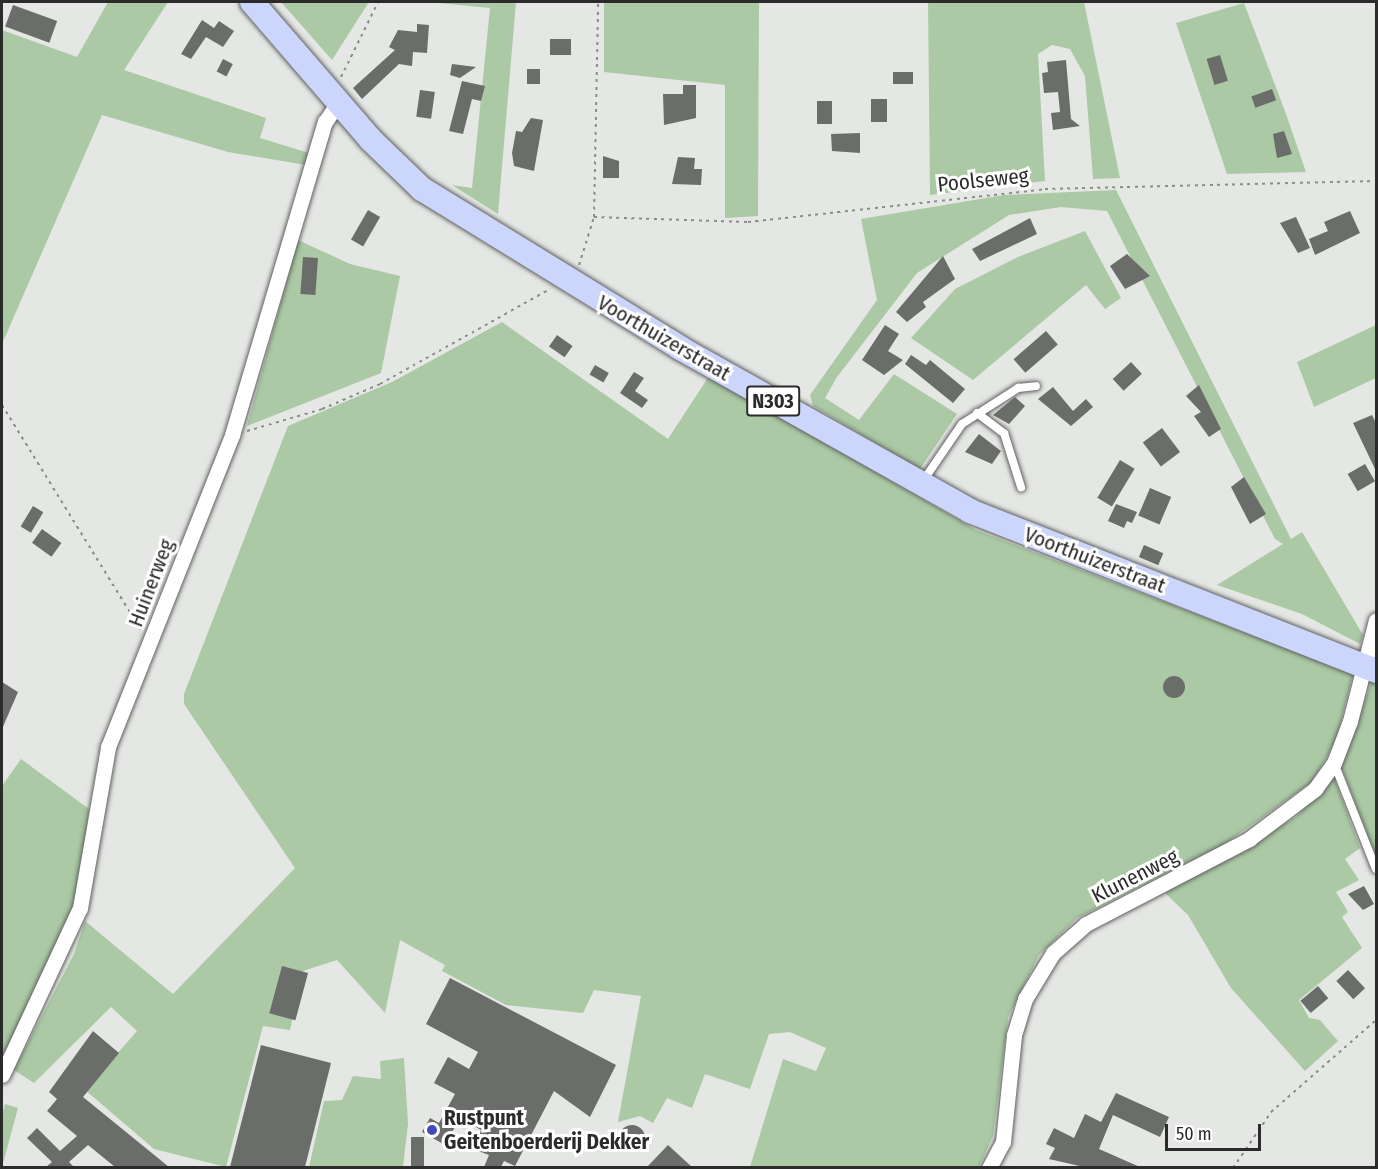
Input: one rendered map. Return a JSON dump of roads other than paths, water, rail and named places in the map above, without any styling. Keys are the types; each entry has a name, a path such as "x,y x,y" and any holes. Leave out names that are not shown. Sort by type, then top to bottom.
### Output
{"main road":[{"name":"Voorthuizerstraat","path":"252,2 422,189 566,279 921,485 1031,537 1371,668"}],"street":[{"name":"Huinerweg","path":"2,1075 80,908 99,780 232,435 335,94"},
{"name":"Klunenweg","path":"989,1167 1003,1142 1014,1035 1025,999 1053,953 1086,924 1181,877 1292,811 1334,763 1371,668 1377,620"}],"lane":[{"path":"921,485 962,424 1018,388 1036,386"},
{"path":"977,413 1004,433 1021,488"},
{"path":"1334,763 1377,869"}],"place":[{"name":"Rustpunt Geitenboerderij Dekker","path":"432,1130"}]}
